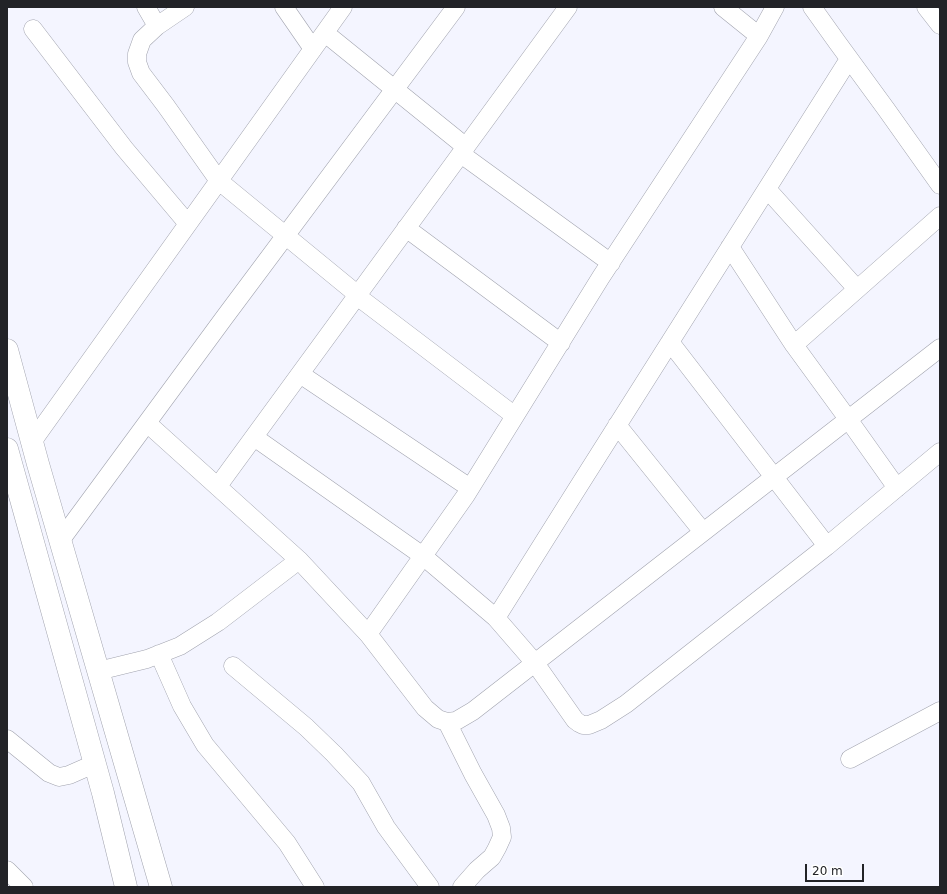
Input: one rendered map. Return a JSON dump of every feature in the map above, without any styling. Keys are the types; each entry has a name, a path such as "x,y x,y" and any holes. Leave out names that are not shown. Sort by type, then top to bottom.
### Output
{"main road":[{"path":"7,350 60,541 161,887"},
{"path":"32,443 7,450 11,483 94,764 126,887"}],"street":[{"path":"146,7 157,26"},
{"path":"185,7 157,26 142,40 137,54 137,62 141,73 219,181 358,296 515,416"},
{"path":"284,7 313,49"},
{"path":"32,443 343,7"},
{"path":"60,541 456,7"},
{"path":"218,486 568,7"},
{"path":"723,7 758,36"},
{"path":"368,634 470,488 611,263 758,36 775,7"},
{"path":"812,7 940,185"},
{"path":"926,7 940,25"},
{"path":"32,29 124,148 188,224"},
{"path":"325,33 395,89 464,150 611,263"},
{"path":"496,618 849,59"},
{"path":"767,188 857,289"},
{"path":"794,345 940,216"},
{"path":"406,228 561,343"},
{"path":"730,247 794,345 897,488"},
{"path":"670,342 827,546"},
{"path":"147,423 299,560 368,634 426,708 438,720 447,722 456,721 473,711 940,348"},
{"path":"300,374 470,488"},
{"path":"617,425 703,532"},
{"path":"254,437 423,556 496,618 535,662 576,720 583,725 589,725 601,720 626,704 827,546 940,452"},
{"path":"98,671 147,659 180,646 218,622 299,560"},
{"path":"159,654 182,706 205,745 287,843 315,887"},
{"path":"233,666 306,727 361,783 386,826 430,887"},
{"path":"850,759 940,711"},
{"path":"447,722 473,774 496,815 501,828 502,837 492,856 462,887"},
{"path":"7,739 49,774 59,776 69,775 94,764"},
{"path":"7,870 24,887"}]}
